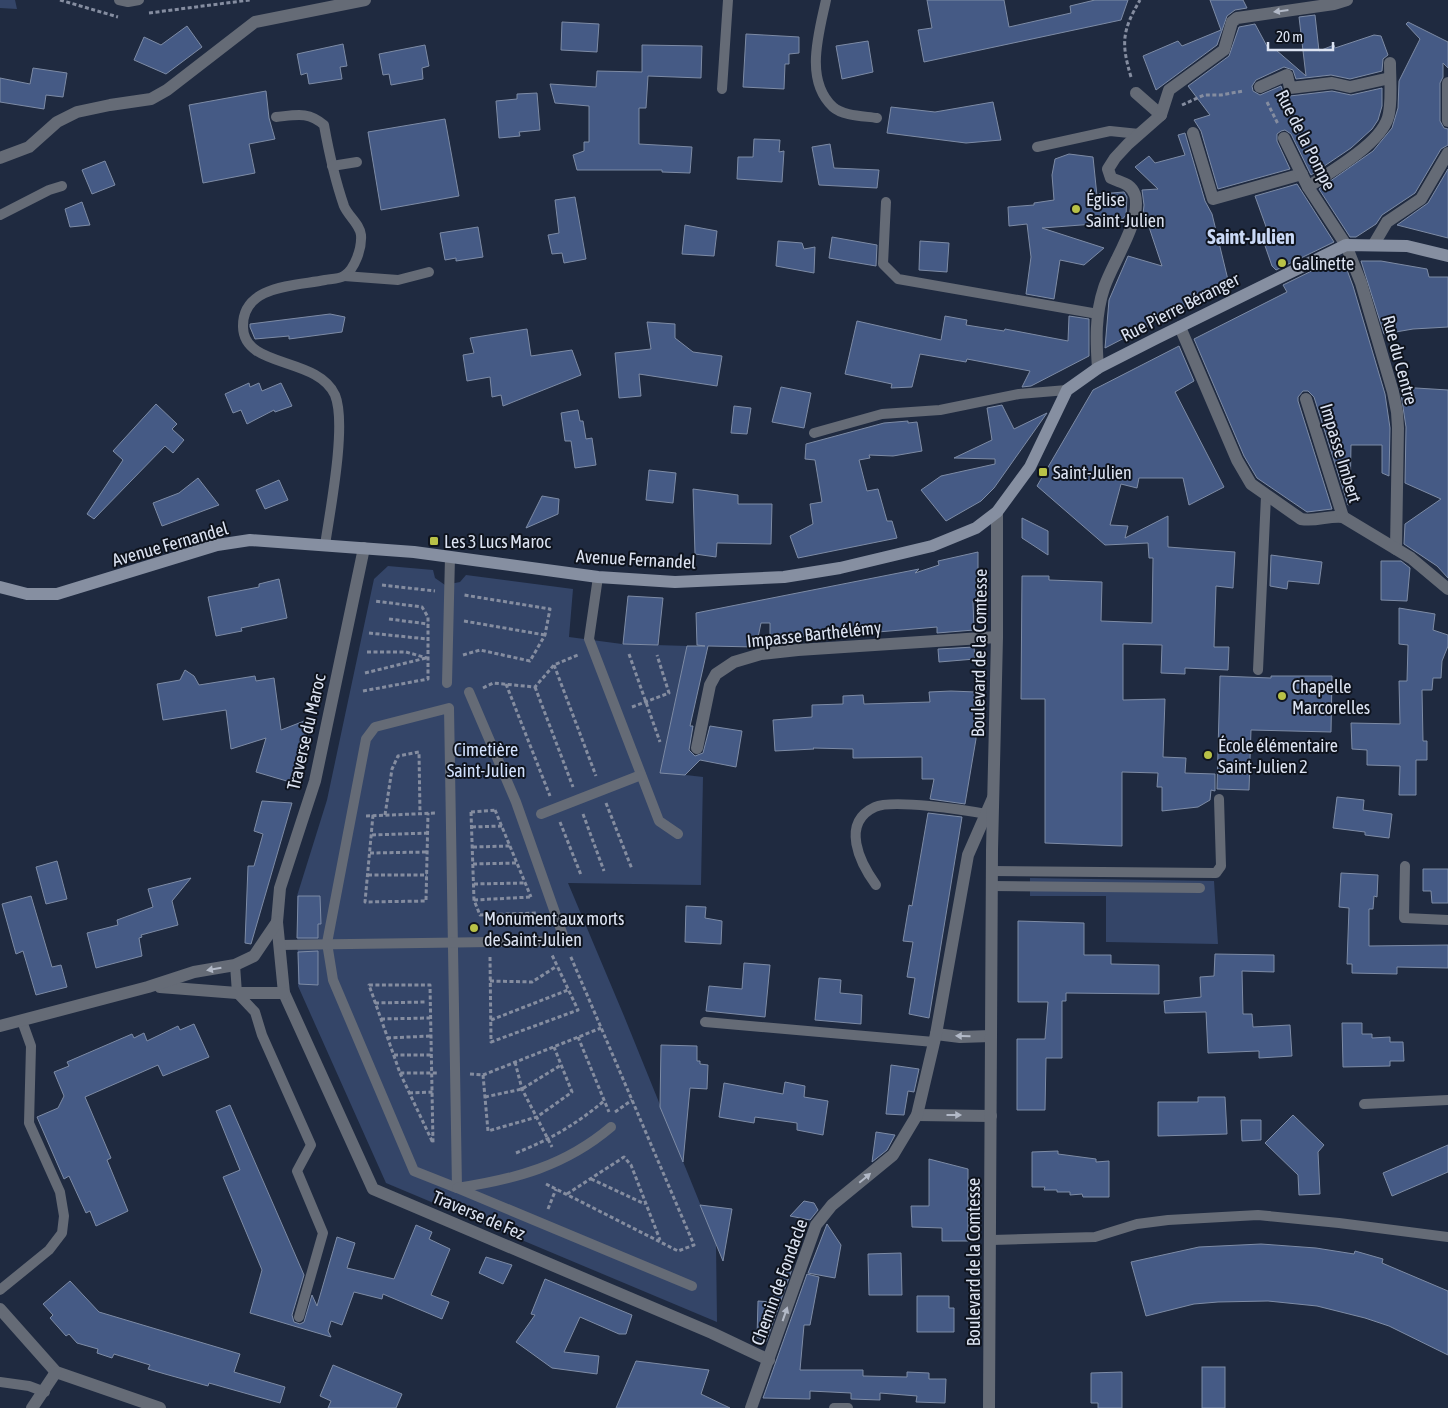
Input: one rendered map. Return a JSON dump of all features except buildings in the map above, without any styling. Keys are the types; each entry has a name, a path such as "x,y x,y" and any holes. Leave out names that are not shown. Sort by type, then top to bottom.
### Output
{"main road":[{"name":"Rue Pierre Béranger","path":"997,512 1030,467 1067,390 1098,368 1346,245 1406,246 1448,256"},
{"name":"Avenue Fernandel","path":"0,587 27,594 57,594 217,545 250,540 364,548 450,557 598,577 676,582 784,577 821,571 932,546 976,528 997,512"}],"street":[{"path":"0,158 28,147 57,122 77,112 151,99 167,90 255,22 366,0"},
{"path":"1098,368 1095,334 1104,288 1135,217 1135,197 1132,188 1124,182 1111,178 1108,169 1115,158 1161,115 1169,90 1224,50 1232,22 1237,18 1334,4 1347,0"},
{"path":"1308,187 1359,153 1385,126 1390,114 1390,63"},
{"path":"1260,87 1287,75 1290,88 1332,83 1350,88 1390,78"},
{"path":"1448,83 1448,121"},
{"path":"1136,93 1161,115"},
{"path":"1193,133 1213,199 1302,174"},
{"name":"Rue de la Pompe","path":"1284,138 1308,187 1346,245"},
{"path":"1374,244 1388,222 1421,199 1448,153"},
{"name":"Rue du Centre","path":"1346,245 1360,283 1397,412 1396,548"},
{"path":"1180,327 1237,460 1251,484 1302,519 1311,521 1333,516 1343,517 1396,548 1438,578 1448,589"},
{"name":"Impasse Imbert","path":"1306,399 1343,517"},
{"name":"Boulevard de la Comtesse","path":"989,1408 992,1240 991,886 998,638 997,512"},
{"name":"Traverse du Maroc","path":"148,987 170,986 237,993 284,993 277,922 280,888 315,781 364,548"},
{"name":"Impasse Barthélémy","path":"697,748 710,685 716,674 734,662 761,654 798,650 998,638"},
{"name":"Boulevard de la Comtesse","path":"918,1115 935,1038 968,855 994,795"},
{"name":"Traverse du Maroc","path":"0,1026 148,987 194,972 235,964 254,956 277,922"},
{"name":"Traverse de Fez","path":"284,993 373,1189 712,1333 769,1360"},
{"path":"935,1038 991,1036"},
{"path":"918,1115 991,1116"},
{"name":"Chemin de Fondacle","path":"751,1408 816,1225 832,1205 892,1154 918,1115"},
{"path":"0,1309 56,1372 160,1408"},
{"path":"32,1408 45,1392 56,1372"}],"lane":[{"path":"119,0 139,0"},
{"path":"722,89 728,0"},
{"path":"826,0 815,69 820,89 833,108 855,115 877,118"},
{"path":"276,117 314,116 324,125 332,166 345,208 361,235 357,261 344,276"},
{"path":"1037,147 1110,131 1139,134"},
{"path":"332,166 358,162"},
{"path":"0,215 49,190 62,186"},
{"path":"886,202 883,264 898,279 1098,314"},
{"path":"325,545 341,419 334,394 307,369 262,356 247,342 243,328 246,308 258,295 344,276 398,280 429,272"},
{"path":"814,433 882,414 940,410 1019,394 1067,390"},
{"path":"1258,670 1266,496"},
{"path":"447,684 450,557"},
{"path":"598,577 589,639 659,821 678,834"},
{"path":"279,945 452,941 564,941 516,802 469,692"},
{"path":"457,1188 449,708 375,727 366,739 327,943 333,980 414,1171 692,1286"},
{"path":"541,814 641,775"},
{"path":"992,870 1216,873 1221,866 1219,799"},
{"path":"876,886 861,864 855,831 863,816 876,806 909,804 986,814"},
{"path":"1405,866 1404,918 1448,920"},
{"path":"991,886 1200,888"},
{"path":"235,964 237,993 255,1012 262,1035 311,1145 297,1171 323,1233 299,1317"},
{"path":"0,1290 49,1250 62,1233 64,1216 60,1192 28,1122 32,1046 22,1021"},
{"path":"705,1022 935,1038"},
{"path":"1364,1104 1448,1100"},
{"path":"457,1188 527,1174 590,1145 611,1128"},
{"path":"992,1240 1095,1237 1137,1224 1168,1220 1258,1215 1448,1237"},
{"path":"0,1382 29,1386 45,1392"},
{"path":"834,1408 848,1408"}],"path":[{"path":"1136,93 1124,53 1123,36 1128,21 1140,0"},
{"name":"Rue de la Pompe","path":"1161,115 1204,95 1221,95 1260,87 1284,138"},
{"path":"365,673 427,658 448,657 480,650 530,661 545,635 550,609 449,592 382,585"},
{"path":"363,690 428,679 428,617 422,607 375,601"},
{"path":"448,618 545,635"},
{"path":"389,619 428,624"},
{"path":"369,633 427,639"},
{"path":"535,687 554,665 593,649"},
{"path":"367,652 406,652 427,658"},
{"path":"629,654 660,742"},
{"path":"617,713 669,693 657,655"},
{"path":"554,665 632,870"},
{"path":"487,688 493,683 535,687"},
{"path":"506,684 581,875"},
{"path":"535,687 604,871"},
{"path":"385,815 392,769 398,756 418,752 420,813"},
{"path":"471,812 474,900 480,915 537,914 495,810"},
{"path":"373,815 365,902 426,901 428,813"},
{"path":"472,827 502,826"},
{"path":"372,835 428,833"},
{"path":"473,847 510,846"},
{"path":"370,853 427,852"},
{"path":"473,864 517,863"},
{"path":"368,875 427,875"},
{"path":"474,884 525,882"},
{"path":"474,900 531,897"},
{"path":"489,941 491,1042 578,1010 546,941"},
{"path":"490,981 532,982 557,966"},
{"path":"491,1020 568,990"},
{"path":"375,1003 426,1002"},
{"path":"381,1020 430,1018"},
{"path":"387,1038 431,1036"},
{"path":"578,1037 611,1116 632,1100"},
{"path":"483,1075 488,1131 537,1117 572,1092 554,1047"},
{"path":"394,1055 432,1055"},
{"path":"515,1062 522,1088 560,1160"},
{"path":"485,1097 522,1088 561,1065"},
{"path":"400,1073 433,1144 433,1073"},
{"path":"409,1093 433,1092"},
{"path":"516,1153 549,1140 576,1124 604,1101"},
{"path":"567,1194 624,1157 631,1166 660,1241"},
{"path":"591,1179 645,1204"},
{"path":"542,1224 556,1189"}],"green space":[{"path":"0,0 15,0 17,9 0,8"},
{"name":"Cimetière Saint-Julien","path":"388,566 433,570 435,578 445,585 460,582 466,575 573,589 569,637 622,644 688,646 660,772 703,777 701,885 568,883 716,1243 717,1322 386,1183 298,986 297,896 327,800 374,579"},
{"path":"1030,878 1214,881 1218,944 1106,942 1106,896 1030,896"}],"place":[{"name":"Église Saint-Julien","path":"1076,209"},
{"name":"Galinette","path":"1282,263"},
{"name":"Saint-Julien","path":"1043,472"},
{"name":"Les 3 Lucs Maroc","path":"434,541"},
{"name":"Chapelle Marcorelles","path":"1282,696"},
{"name":"École élémentaire Saint-Julien 2","path":"1208,755"},
{"name":"Monument aux morts de Saint-Julien","path":"474,928"}],"district":[{"name":"Saint-Julien","path":"1251,236"}]}
